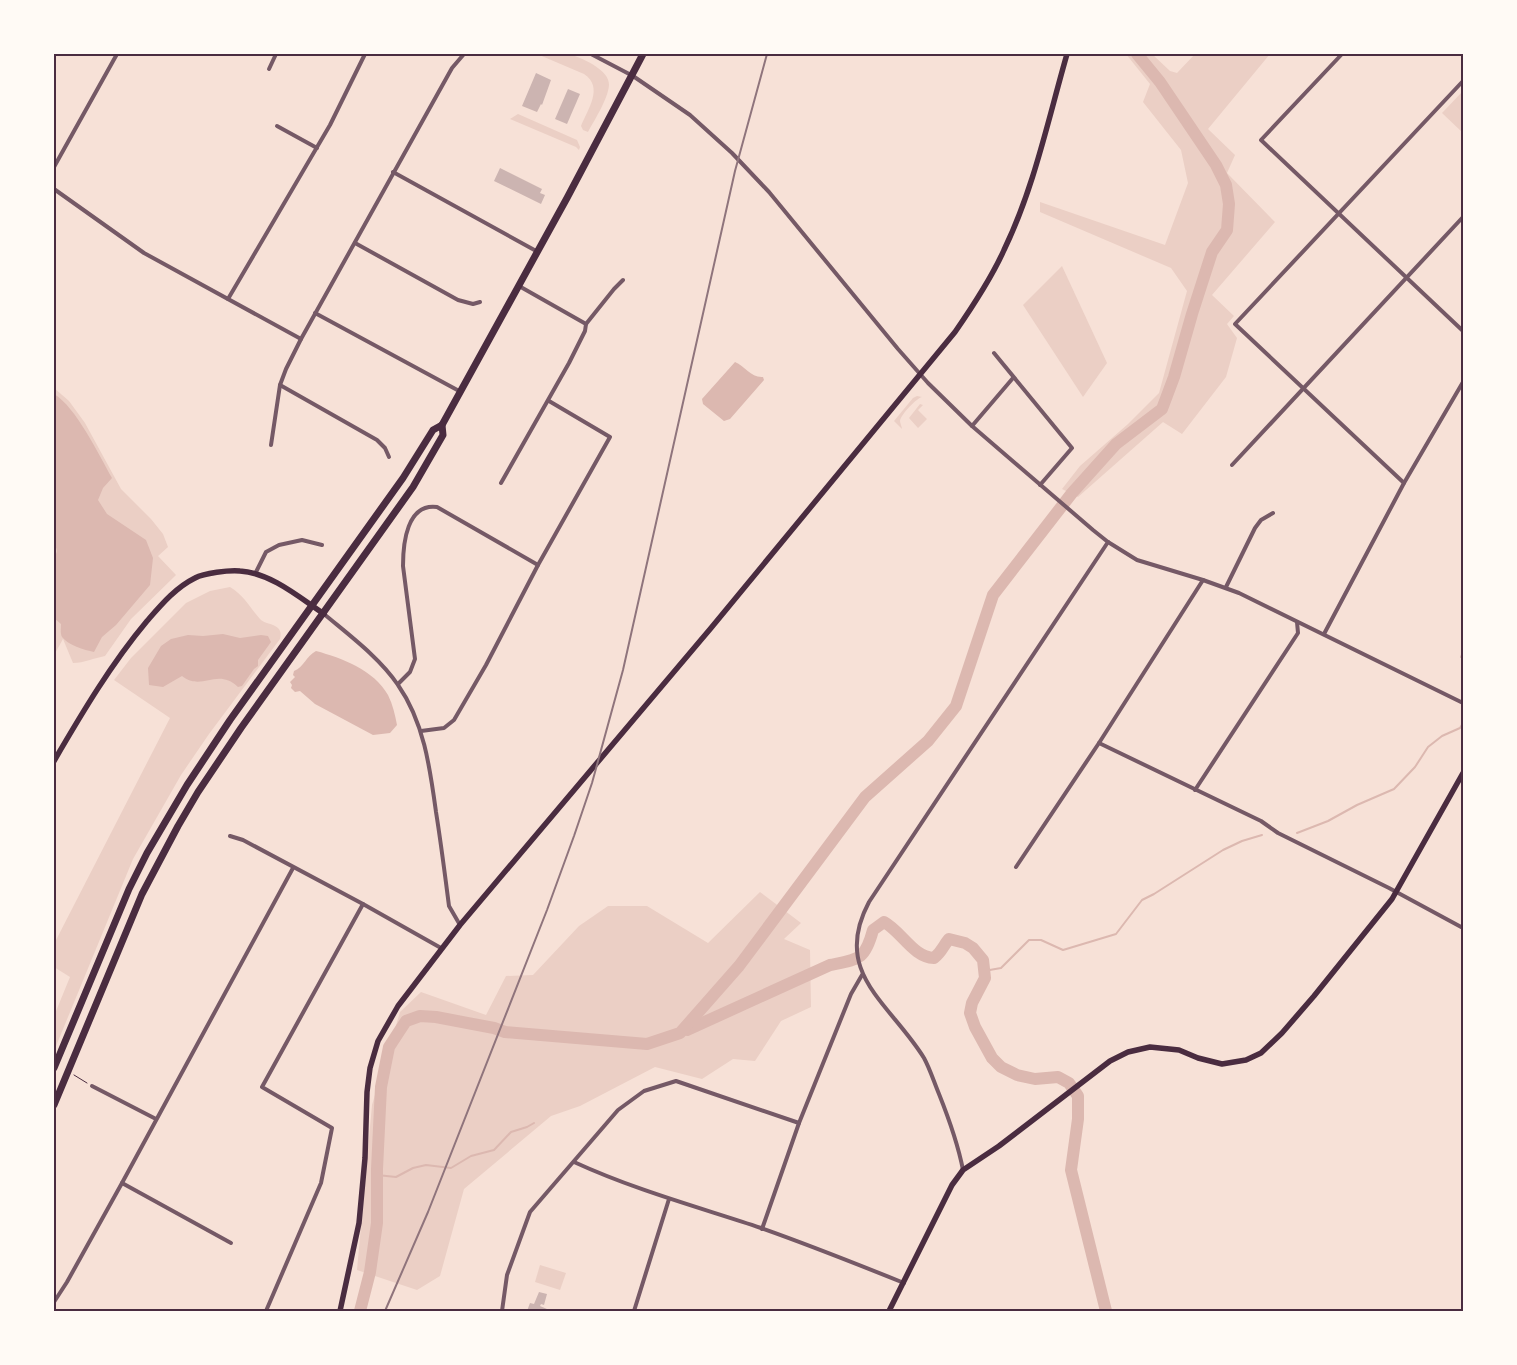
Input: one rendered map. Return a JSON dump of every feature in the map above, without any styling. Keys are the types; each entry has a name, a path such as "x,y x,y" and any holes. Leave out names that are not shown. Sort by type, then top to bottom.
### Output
{"highway":[{"path":"54,1068 126,897 166,819 208,751 403,478 434,430 442,425 520,286 643,54"},
{"path":"54,1105 122,941 159,860 193,800 219,760 324,614 425,468 443,435 442,425"}],"main road":[{"path":"340,1311 360,1224 370,1068 378,1041 398,1006 460,924 711,628 955,332 985,287 1004,250 1032,179 1066,54"},
{"path":"54,761 94,695 131,640 166,598 196,577 240,570 266,577 324,614"},
{"path":"889,1311 952,1185 963,1170 999,1146 1110,1061 1128,1052 1150,1047 1179,1050 1198,1058 1222,1064 1246,1060 1260,1053 1282,1033 1396,892 1463,773"}],"street":[{"path":"54,167 117,54"},
{"path":"269,69 276,54"},
{"path":"228,299 317,148 343,101 365,54"},
{"path":"271,445 280,385 286,369 393,172 452,68 464,54"},
{"path":"591,54 633,76 690,115 732,153 769,192 921,374 972,426 1108,542 1137,560 1226,587 1463,703"},
{"path":"1342,54 1261,140 1463,331"},
{"path":"1404,483 1236,324 1463,81"},
{"path":"277,126 317,148"},
{"path":"393,172 538,252"},
{"path":"54,189 144,253 301,339"},
{"path":"1232,465 1463,217"},
{"path":"355,243 458,300 473,304 480,302"},
{"path":"501,483 548,401 585,330 586,324 623,280"},
{"path":"520,286 586,324"},
{"path":"316,312 461,392"},
{"path":"994,353 1072,448 1040,485"},
{"path":"972,426 1013,378"},
{"path":"1324,634 1404,483 1463,382"},
{"path":"280,385 377,440 385,448 389,457"},
{"path":"420,731 444,728 454,720 486,665 538,564 610,437 548,401"},
{"path":"398,684 410,672 414,659 403,566 404,543 411,522 419,510 428,505 437,506 538,564"},
{"path":"1226,587 1255,528 1261,520 1273,513"},
{"path":"255,574 266,552 279,545 302,540 322,545"},
{"path":"963,1170 949,1120 924,1059 862,975 856,950 857,930 869,902 1108,542"},
{"path":"1016,867 1099,743 1203,580"},
{"path":"324,614 364,646 398,684 420,731 432,779 449,906 460,924"},
{"path":"1195,790 1298,632 1298,622"},
{"path":"1099,743 1261,822 1278,833 1463,928"},
{"path":"230,836 243,840 441,948"},
{"path":"54,1302 122,1183 293,868"},
{"path":"266,1311 322,1183 332,1128 262,1088 363,904"},
{"path":"762,1229 799,1123 851,994 862,975"},
{"path":"502,1311 507,1275 530,1212 618,1110 644,1091 676,1081 799,1123"},
{"path":"92,1086 156,1119"},
{"path":"574,1162 606,1177 762,1229 904,1283"},
{"path":"122,1183 231,1243"},
{"path":"634,1311 669,1199"}],"shaded area":[{"path":"537,54 568,54 587,61 605,74 608,79 608,91 601,109 588,132 583,130 581,126 593,99 593,85 590,79 584,74"},
{"path":"1126,54 1152,54 1170,71 1177,73 1195,54 1270,54 1208,129 1235,155 1227,173 1275,222 1212,295 1234,316 1227,324 1237,338 1226,377 1182,434 1163,422 1078,497 1062,489 1080,466 1128,424 1159,393 1187,291 1171,268 1040,212 1040,202 1165,245 1188,183 1181,150 1143,102 1150,84"},
{"path":"1463,91 1463,133 1442,113"},
{"path":"518,114 577,140 580,147 579,150 576,147 510,119"},
{"path":"1062,266 1107,363 1083,397 1023,305"},
{"path":"735,362 755,376 763,377 764,380 730,419 724,421 703,404 702,399"},
{"path":"54,388 69,401 85,423 121,489 163,534 168,547 158,556 176,575 131,619 105,656 77,663 73,663 63,639 54,655"},
{"path":"54,394 71,409 79,420 112,478 103,488 98,500 107,514 146,540 153,558 150,585 116,625 102,637 94,652 76,647 65,640 61,634 61,624 54,618 54,560 57,551 54,540"},
{"path":"917,396 922,397 909,407 901,418 902,429 894,421 913,398"},
{"path":"920,404 923,405 918,410 927,419 918,428 909,418"},
{"path":"230,587 243,598 262,621 274,625 280,630 280,639 181,775 133,859 54,1051 54,1016 70,977 54,967 54,944 170,718 114,680 131,658 186,603 210,591"},
{"path":"223,634 240,638 268,636 271,642 258,660 258,666 242,686 238,687 230,681 223,679 196,682 182,676 163,687 149,685 148,668 161,646 171,639 188,635"},
{"path":"316,651 347,661 366,672 382,686 391,702 397,725 390,733 373,735 315,704 300,691 295,692 291,688 290,682 295,677 293,675 294,671"},
{"path":"760,892 801,923 784,939 810,950 811,1007 781,1021 755,1061 733,1059 702,1079 655,1067 580,1106 551,1116 464,1189 440,1276 417,1290 357,1270 372,1105 400,1012 421,992 486,1015 506,976 533,975 579,926 608,906 647,906 708,943"},
{"path":"540,1265 566,1273 560,1290 535,1282"}],"building":[{"path":"536,73 551,80 542,105 537,112 522,106"},
{"path":"568,89 580,94 567,124 555,119"},
{"path":"500,168 542,189 540,193 545,195 541,204 494,181"},
{"path":"539,1292 547,1294 544,1305 541,1304 540,1306 547,1309 547,1311 527,1311 530,1303 534,1304"}],"waterway":[{"path":"360,1311 370,1272 377,1223 377,1169 381,1087 389,1047 406,1021 420,1016 436,1017 494,1028 505,1032 647,1044 680,1033 739,966 865,797 928,741 956,706 993,595 1072,493 1116,444 1162,409 1174,377 1212,252 1227,230 1229,204 1226,185 1216,165 1160,82 1137,54"},
{"path":"1461,657 1463,652"},
{"path":"1297,833 1328,821 1357,805 1394,789 1415,767 1428,747 1442,736 1460,728 1463,723"},
{"path":"984,971 1001,968 1029,940 1041,940 1063,950 1116,934 1142,900 1223,850 1242,841 1262,835"},
{"path":"687,1030 830,965 854,959 864,953 873,930 884,922 914,949 927,957 934,958 949,939 965,943 973,948 983,960 985,978 972,1003 970,1013 975,1027 992,1058 1001,1067 1017,1075 1035,1079 1058,1077 1069,1083 1078,1096 1078,1119 1071,1170 1106,1311"},
{"path":"377,1175 396,1177 413,1168 426,1165 451,1168 471,1156 494,1150 511,1132 534,1123"}],"railway":[{"path":"385,1311 428,1212 547,910 592,783 623,670 735,171 767,54"}]}
